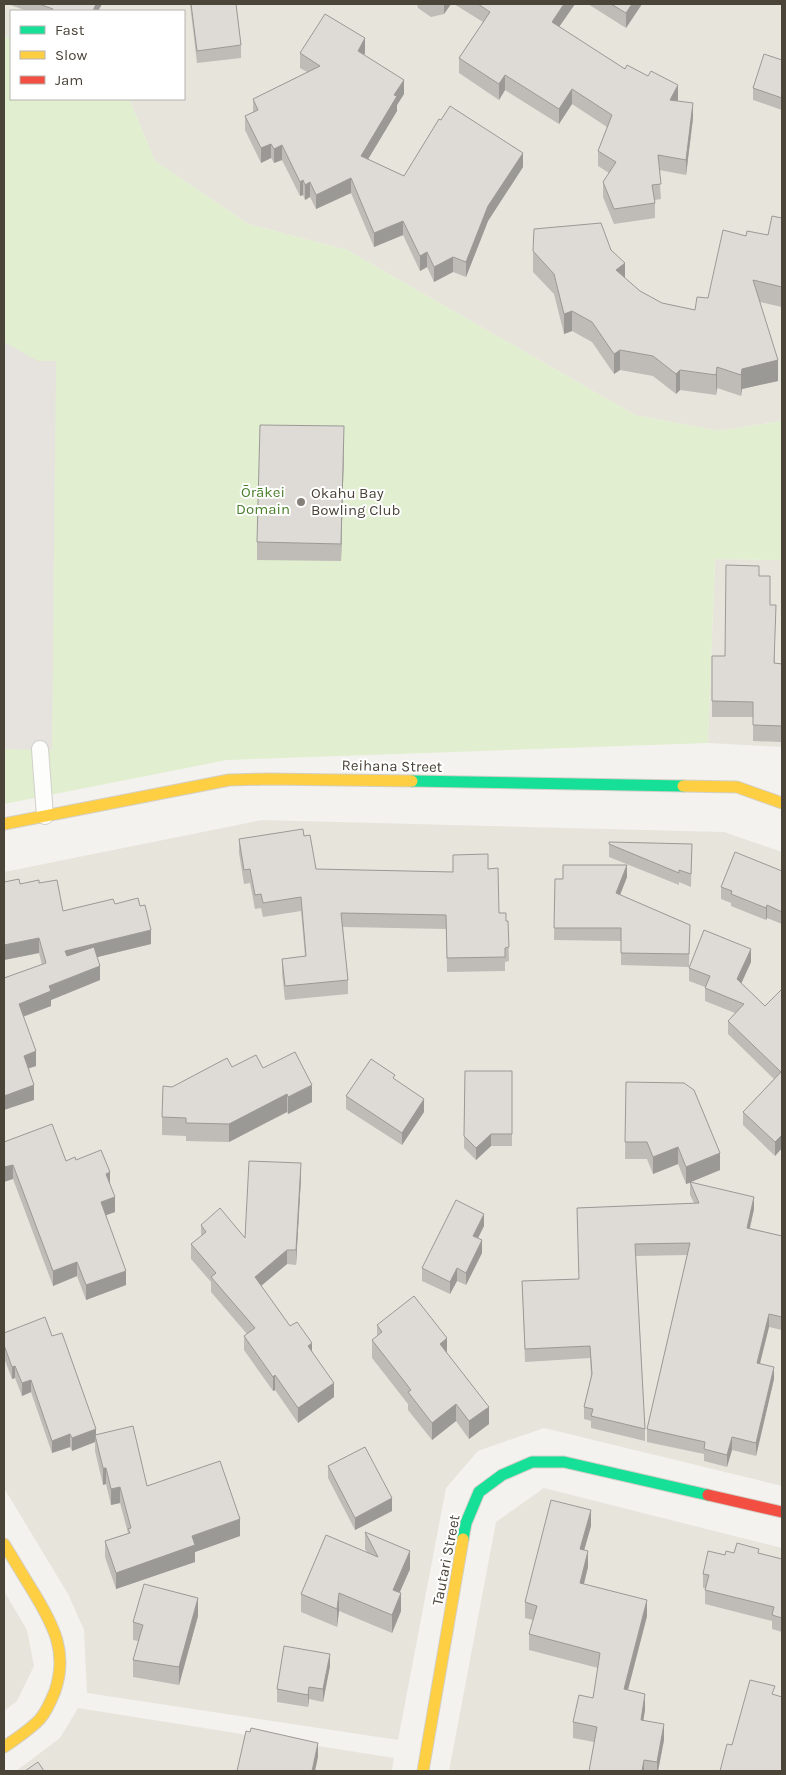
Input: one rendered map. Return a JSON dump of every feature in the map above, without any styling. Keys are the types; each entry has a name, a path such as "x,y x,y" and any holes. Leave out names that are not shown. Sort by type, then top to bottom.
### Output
{"street":[{"name":"Reihana Street","path":"4,824 230,780 269,779 737,787 782,803"},
{"name":"Tautari Street","path":"423,1771 466,1523 480,1492 502,1476 532,1462 564,1462 782,1512"},
{"path":"4,1544 52,1621 62,1659 58,1683 49,1707 39,1721 27,1732 4,1747"}],"lane":[{"path":"40,749 45,816"}],"shaded area":[{"path":"4,4 782,4 782,421 719,431 635,415 347,250 248,224 155,161 129,100 185,100 185,10 10,10 10,38 4,37"},
{"path":"4,342 38,361 56,361 52,750 4,749"},
{"path":"715,559 782,560 782,747 708,743"},
{"path":"262,820 724,832 782,852 782,1486 544,1428 478,1451 446,1488 398,1740 87,1693 84,1630 68,1594 4,1488 4,872"},
{"path":"544,1488 782,1548 782,1771 449,1771 496,1522"},
{"path":"4,1591 27,1630 34,1666 17,1701 4,1711"},
{"path":"78,1708 394,1758 392,1771 16,1771 60,1738"}],"green space":[{"name":"Ōrākei Domain","path":"4,37 10,38 10,100 129,100 155,161 248,224 347,250 635,415 719,431 782,421 782,560 715,559 708,743 227,760 4,804"}],"building":[{"path":"39,4 96,4 93,10 53,9"},
{"path":"191,4 236,4 241,45 197,51"},
{"path":"478,4 564,4 552,22 625,69 627,65 648,76 651,71 678,85 670,100 693,103 686,160 658,155 661,184 652,185 655,203 614,209 603,182 616,162 598,151 612,115 572,89 559,109 505,75 499,84 459,58 490,12"},
{"path":"611,4 632,4 626,13"},
{"path":"325,14 365,38 358,51 404,80 394,95 397,96 361,156 404,176 439,119 441,120 450,106 523,153 488,206 466,262 453,257 434,267 427,252 420,256 403,221 374,233 351,178 316,195 310,182 305,185 303,180 300,182 282,145 274,149 271,144 261,148 245,116 258,110 253,99 320,66 300,53"},
{"path":"764,54 782,60 782,98 753,88"},
{"path":"772,216 782,218 782,287 753,280 778,360 742,369 741,375 717,367 716,375 680,370 676,374 653,356 620,350 614,354 592,322 572,311 564,314 554,274 533,251 534,229 601,223 611,250 625,263 616,270 640,291 662,303 695,310 697,297 708,298 723,230 746,236 747,231 768,235"},
{"name":"Okahu Bay Bowling Club","path":"260,425 344,426 341,544 257,542"},
{"path":"726,565 759,566 759,576 770,576 770,605 776,605 774,663 782,664 782,726 753,725 753,702 712,701 712,656 725,656"},
{"path":"303,829 304,836 310,835 316,869 453,872 453,855 488,854 488,869 498,868 499,913 506,913 506,921 508,921 509,947 505,948 505,957 447,958 446,915 341,913 348,980 285,986 282,959 306,956 301,897 263,903 261,894 255,895 250,869 244,870 239,839"},
{"path":"609,842 692,844 691,874 679,870 679,873 609,844"},
{"path":"735,852 782,871 782,912 767,905 766,908 731,894 732,891 721,887"},
{"path":"563,865 627,865 616,893 690,925 689,954 621,953 621,928 554,928 555,879 563,879"},
{"path":"19,879 20,884 39,880 39,883 57,880 63,911 113,899 115,904 138,898 140,906 145,905 151,930 65,951 67,956 94,947 100,966 49,986 51,991 19,1004 36,1051 24,1056 34,1085 4,1096 4,978 46,963 39,938 4,945 4,882"},
{"path":"704,930 751,949 737,979 765,1006 782,989 782,1135 775,1142 743,1112 781,1072 728,1021 744,1004 705,988 710,976 689,968"},
{"path":"295,1052 312,1085 288,1097 287,1094 229,1124 186,1123 186,1118 162,1117 163,1086 172,1087 227,1058 232,1067 256,1055 263,1068"},
{"path":"371,1059 395,1075 393,1078 424,1099 402,1133 346,1096"},
{"path":"465,1071 512,1071 512,1134 491,1134 476,1148 464,1136"},
{"path":"626,1082 684,1083 694,1090 720,1153 686,1167 678,1147 653,1157 647,1142 625,1142"},
{"path":"52,1124 66,1161 75,1157 76,1160 101,1150 110,1172 106,1174 115,1197 101,1202 126,1271 86,1285 77,1262 53,1271 13,1165 4,1167 4,1142"},
{"path":"249,1161 301,1163 296,1250 287,1250 255,1277 290,1326 297,1322 312,1343 308,1346 334,1383 298,1408 244,1336 255,1328 211,1277 216,1273 191,1244 206,1232 201,1225 220,1208 245,1238"},
{"path":"690,1182 754,1197 747,1228 782,1236 782,1317 769,1314 757,1363 774,1367 756,1443 732,1437 727,1455 704,1449 705,1442 647,1429 690,1243 635,1244 645,1429 591,1416 593,1409 584,1407 592,1374 590,1346 525,1349 522,1281 579,1279 577,1208 699,1203"},
{"path":"456,1200 484,1214 473,1236 482,1240 466,1273 457,1268 450,1282 422,1268"},
{"path":"414,1296 447,1338 440,1344 489,1407 469,1421 456,1404 432,1423 408,1392 411,1390 372,1340 382,1332 377,1325"},
{"path":"45,1317 52,1336 62,1333 96,1429 72,1438 70,1434 52,1441 31,1380 22,1383 15,1366 12,1367 4,1345 4,1333"},
{"path":"133,1426 147,1486 220,1461 240,1519 192,1536 195,1545 116,1573 105,1541 130,1533 128,1529 131,1528 120,1487 111,1489 106,1468 103,1468 95,1435"},
{"path":"365,1447 392,1498 355,1518 328,1466"},
{"path":"551,1500 591,1510 580,1549 588,1551 580,1583 647,1600 624,1689 645,1694 641,1720 664,1724 657,1762 644,1760 642,1771 589,1771 597,1727 573,1722 579,1695 593,1698 600,1653 529,1634 537,1606 525,1602"},
{"path":"365,1532 410,1551 393,1590 401,1593 392,1615 339,1593 337,1609 301,1594 326,1535 378,1557"},
{"path":"737,1543 759,1549 758,1553 782,1559 782,1618 772,1615 774,1607 705,1590 709,1575 703,1574 708,1551 725,1555 726,1551 734,1553"},
{"path":"144,1584 198,1598 179,1667 133,1660 143,1625 133,1622"},
{"path":"284,1646 330,1654 323,1689 309,1687 308,1695 277,1689"},
{"path":"750,1680 775,1686 772,1694 782,1697 782,1771 720,1771 727,1744 732,1745"},
{"path":"251,1728 318,1743 312,1771 237,1771 246,1731 250,1732"},
{"path":"38,1762 44,1771 25,1771"}],"traffic: fast":[{"path":"412,781 683,786"},
{"path":"463,1539 466,1523 479,1492 502,1475 532,1462 564,1462 708,1495"}],"traffic: slow":[{"path":"4,824 229,780 412,781"},
{"path":"683,786 737,787 782,803"},
{"path":"423,1771 463,1539"},
{"path":"4,1544 48,1617 57,1640 60,1664 55,1691 45,1713 32,1727 4,1747"}],"traffic: jam":[{"path":"708,1495 782,1512"}],"place":[{"name":"Okahu Bay Bowling Club","path":"301,502"}]}
